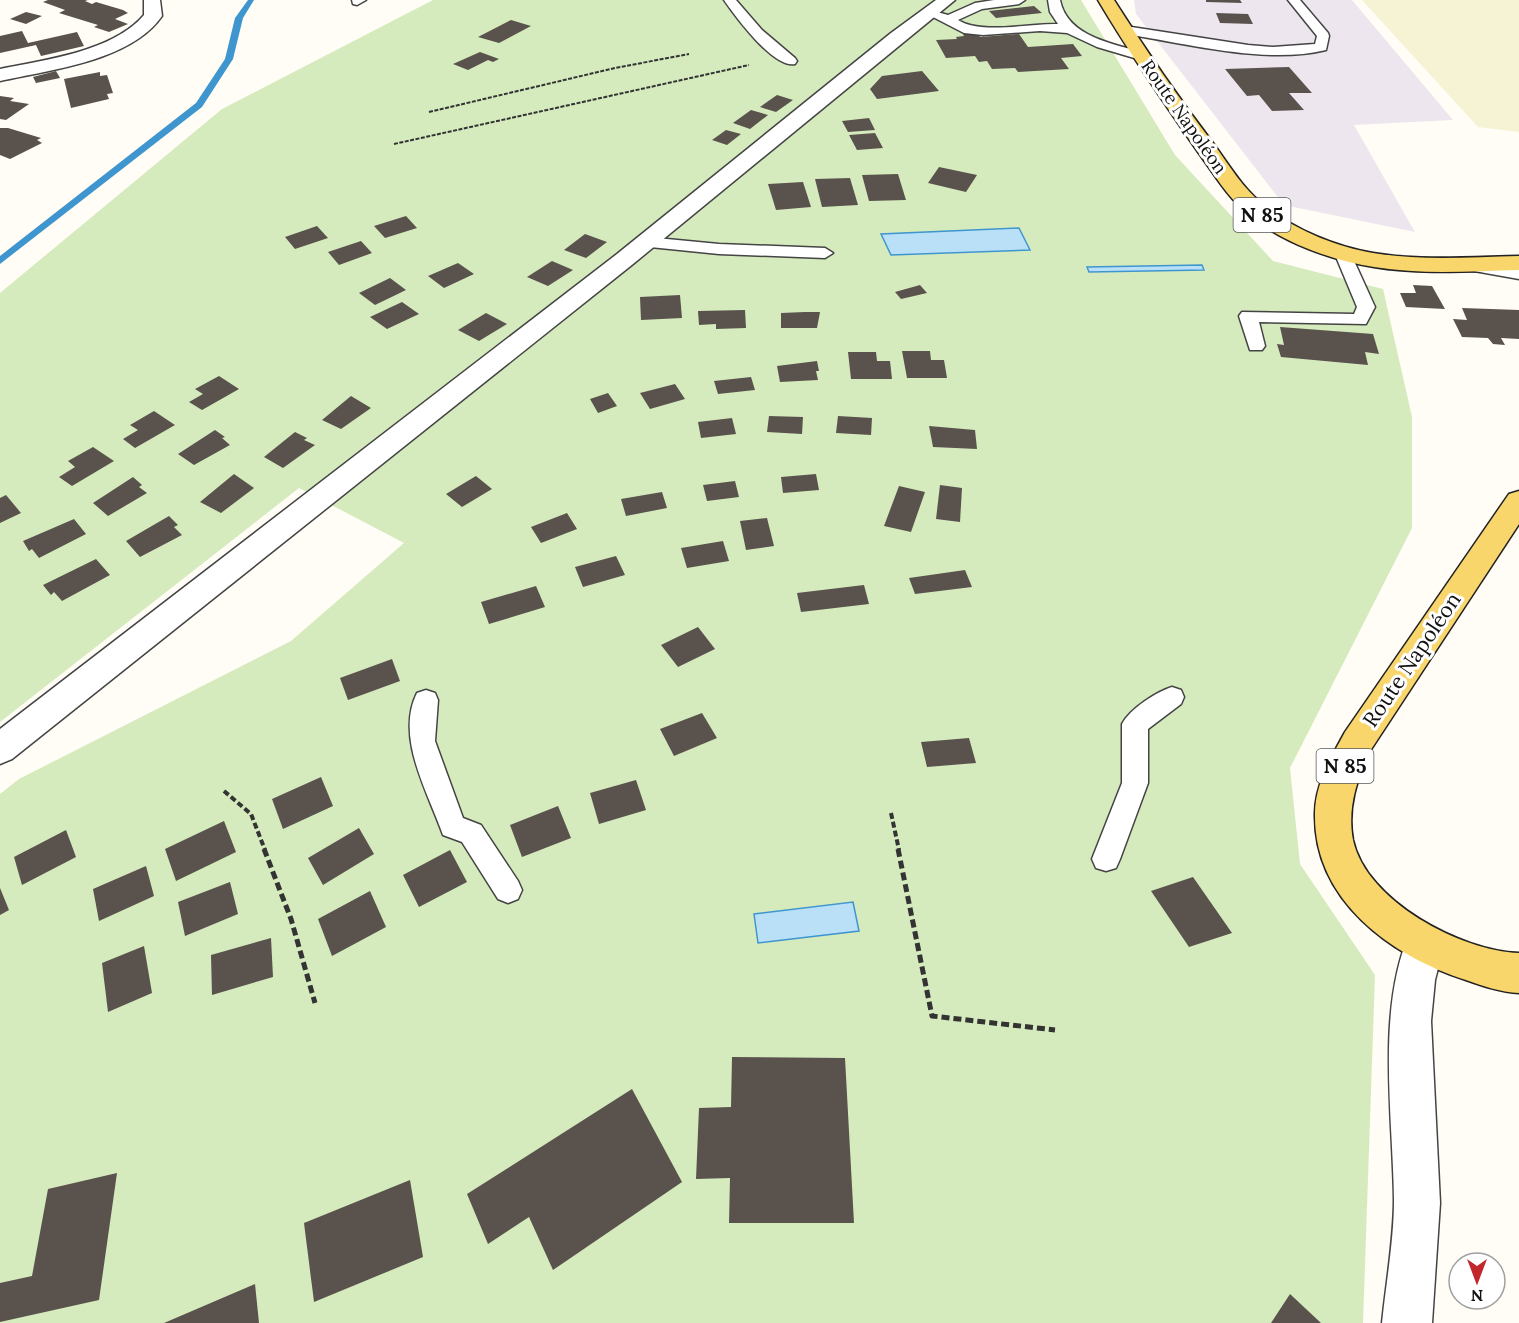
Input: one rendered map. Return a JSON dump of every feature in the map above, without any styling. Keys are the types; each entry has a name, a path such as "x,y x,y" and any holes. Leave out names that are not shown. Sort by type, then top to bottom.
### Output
{"main road":[{"name":"Route Napoléon","path":"1106,0 1141,56 1193,131 1246,201 1263,216 1316,243 1372,259 1464,264 1519,263"},
{"name":"Route Napoléon","path":"1519,501 1357,742 1342,774 1333,811 1334,837 1346,870 1374,909 1424,945 1456,960 1507,973 1519,973"}],"street":[{"path":"0,75 76,58 123,42 148,22 153,12 152,0"},
{"path":"0,749 941,11"},
{"path":"1407,1323 1417,1203 1410,1021 1414,980 1424,945"}],"lane":[{"path":"730,0 748,26 769,46 790,61"},
{"path":"941,11 1019,0"},
{"path":"1054,0 1055,9 1084,39 1141,56"},
{"path":"1125,30 1248,49 1273,51 1321,47 1323,36 1294,0"},
{"path":"941,11 964,29 983,31 1040,27 1072,29"},
{"path":"646,242 719,249 825,253"},
{"path":"1256,346 1248,316 1360,320 1366,307 1342,252"},
{"path":"1464,264 1519,274"},
{"path":"1106,859 1135,783 1135,724 1172,697"},
{"path":"426,700 422,741 453,826 471,833 508,890"}],"path":[{"path":"429,112 615,68 689,54"},
{"path":"394,144 753,64"},
{"path":"224,791 251,814 291,919 315,1003"},
{"path":"891,813 932,1016 1055,1030"}],"shaded area":[{"path":"1134,0 1352,0 1453,120 1354,125 1415,232 1284,205 1136,14"},
{"path":"1362,0 1519,0 1519,132 1478,127"}],"green space":[{"path":"433,0 1081,0 1175,155 1273,261 1383,289 1412,417 1412,528 1290,768 1300,864 1375,975 1363,1323 0,1323 0,794 19,779 291,641 404,543 299,488 0,722 0,293 222,109"}],"water":[{"path":"1019,228 1030,250 891,255 881,234"},
{"path":"1202,265 1204,270 1089,272 1087,267"},
{"path":"853,902 859,931 758,943 754,914"}],"building":[{"path":"88,0 85,1 123,10 128,13 115,19 128,24 109,32 94,27 98,25 59,13 65,10 43,2"},
{"path":"1206,0 1240,0 1242,3 1206,2"},
{"path":"1034,6 1042,13 996,18 989,11"},
{"path":"26,12 42,16 26,24 10,19"},
{"path":"1216,13 1248,14 1253,24 1220,23"},
{"path":"511,20 531,26 499,43 478,37"},
{"path":"22,31 28,43 77,32 84,46 41,56 36,45 0,53 0,36"},
{"path":"978,33 980,37 1019,34 1028,47 1073,44 1082,56 1061,58 1069,69 1018,72 1015,68 992,69 987,61 979,62 975,56 946,58 936,40 957,39 956,37 964,36 963,34"},
{"path":"480,52 499,59 493,62 488,60 468,70 453,64"},
{"path":"1289,67 1312,93 1289,93 1304,110 1272,111 1259,95 1247,96 1225,69"},
{"path":"56,71 60,78 36,83 33,77"},
{"path":"922,71 939,91 877,99 870,89 882,76"},
{"path":"100,72 100,76 107,75 113,93 107,94 109,99 71,108 64,79"},
{"path":"777,95 793,100 776,112 760,107"},
{"path":"0,96 14,98 10,101 29,104 6,120 0,119"},
{"path":"751,110 768,115 750,129 733,123"},
{"path":"869,118 875,130 848,132 842,121"},
{"path":"0,128 8,128 41,138 37,140 42,143 10,159 0,155"},
{"path":"726,130 741,134 727,145 712,140"},
{"path":"875,133 883,148 857,150 849,135"},
{"path":"939,167 977,175 966,192 928,183"},
{"path":"898,174 906,200 869,201 862,175"},
{"path":"850,178 858,205 822,207 815,179"},
{"path":"803,182 811,207 776,210 768,184"},
{"path":"406,216 417,228 385,238 374,226"},
{"path":"317,226 328,238 295,249 285,237"},
{"path":"585,234 607,242 586,258 564,250"},
{"path":"361,241 372,253 339,265 328,252"},
{"path":"552,261 573,270 548,286 527,277"},
{"path":"458,263 474,274 444,288 428,276"},
{"path":"390,278 406,290 375,305 359,293"},
{"path":"920,285 927,293 901,299 895,292"},
{"path":"1413,285 1432,286 1445,309 1406,307 1400,293 1416,293"},
{"path":"680,295 682,318 641,320 640,297"},
{"path":"402,302 419,314 387,329 370,317"},
{"path":"1462,308 1519,310 1519,339 1501,338 1505,345 1493,344 1488,338 1462,337 1453,319 1467,320"},
{"path":"745,310 746,328 716,329 716,324 699,325 698,311"},
{"path":"820,312 817,328 781,328 781,313"},
{"path":"486,313 507,324 479,341 458,330"},
{"path":"1280,327 1373,334 1379,354 1365,352 1368,365 1281,357 1277,344 1284,345"},
{"path":"902,351 930,351 931,360 944,360 947,378 907,378"},
{"path":"848,352 876,352 877,361 890,361 892,379 851,379"},
{"path":"817,361 818,380 780,382 777,366"},
{"path":"219,376 239,389 202,410 189,402 203,394 195,389"},
{"path":"751,377 755,390 718,394 714,381"},
{"path":"675,384 685,399 650,409 640,393"},
{"path":"608,393 617,406 598,413 590,399"},
{"path":"351,396 371,408 341,429 322,420"},
{"path":"154,411 175,425 135,448 123,439 138,430 130,425"},
{"path":"769,416 803,417 802,434 767,432"},
{"path":"838,416 872,418 871,435 836,433"},
{"path":"732,418 736,434 701,438 698,422"},
{"path":"929,426 975,430 977,449 933,447"},
{"path":"215,430 225,437 222,438 230,445 194,465 178,454"},
{"path":"295,432 307,438 304,440 315,445 283,468 264,457"},
{"path":"93,447 114,461 72,486 59,477 75,467 68,461"},
{"path":"234,474 254,488 221,513 200,502"},
{"path":"816,474 819,490 783,493 781,477"},
{"path":"476,476 492,489 462,507 446,494"},
{"path":"133,477 142,485 139,487 147,493 108,516 93,503"},
{"path":"735,481 739,497 707,501 703,485"},
{"path":"940,485 962,488 960,522 936,519"},
{"path":"899,486 925,492 911,532 884,526"},
{"path":"662,492 667,508 626,516 621,499"},
{"path":"6,495 21,513 0,523 0,498"},
{"path":"567,513 577,529 541,543 531,527"},
{"path":"169,516 178,525 174,527 182,535 140,557 126,541"},
{"path":"767,518 774,546 746,550 740,521"},
{"path":"74,519 86,534 39,558 32,549 29,551 23,541"},
{"path":"723,541 729,561 687,568 681,548"},
{"path":"616,556 625,575 583,587 575,567"},
{"path":"96,559 110,575 62,601 54,592 51,595 43,585"},
{"path":"965,570 972,587 915,594 909,578"},
{"path":"864,585 869,604 801,612 797,593"},
{"path":"536,586 545,607 489,624 481,602"},
{"path":"698,627 715,649 678,667 661,645"},
{"path":"392,659 400,681 348,700 340,678"},
{"path":"702,713 717,738 674,756 660,729"},
{"path":"969,738 976,763 927,767 921,742"},
{"path":"321,777 333,806 283,829 272,799"},
{"path":"636,780 646,810 599,824 590,793"},
{"path":"558,806 571,838 522,857 510,825"},
{"path":"224,821 236,852 176,881 165,849"},
{"path":"359,828 374,854 323,885 308,858"},
{"path":"66,830 76,857 22,885 14,857"},
{"path":"450,850 467,882 419,907 403,875"},
{"path":"146,866 154,896 99,921 93,889"},
{"path":"1193,877 1232,933 1189,947 1151,891"},
{"path":"230,882 238,914 185,936 178,902"},
{"path":"0,888 9,910 0,915"},
{"path":"370,891 386,927 332,956 318,919"},
{"path":"271,938 273,977 212,995 211,955"},
{"path":"144,946 152,993 108,1012 102,963"},
{"path":"732,1057 845,1058 854,1223 729,1223 730,1178 696,1179 699,1108 731,1107"},
{"path":"632,1089 682,1182 553,1270 529,1217 488,1244 467,1194"},
{"path":"117,1173 99,1300 0,1322 0,1283 32,1276 48,1189"},
{"path":"410,1180 423,1257 314,1302 304,1223"},
{"path":"255,1284 259,1323 164,1323"},
{"path":"1290,1294 1321,1323 1271,1323"}],"waterway":[{"path":"0,261 199,105 229,59 239,18 251,0"}]}
